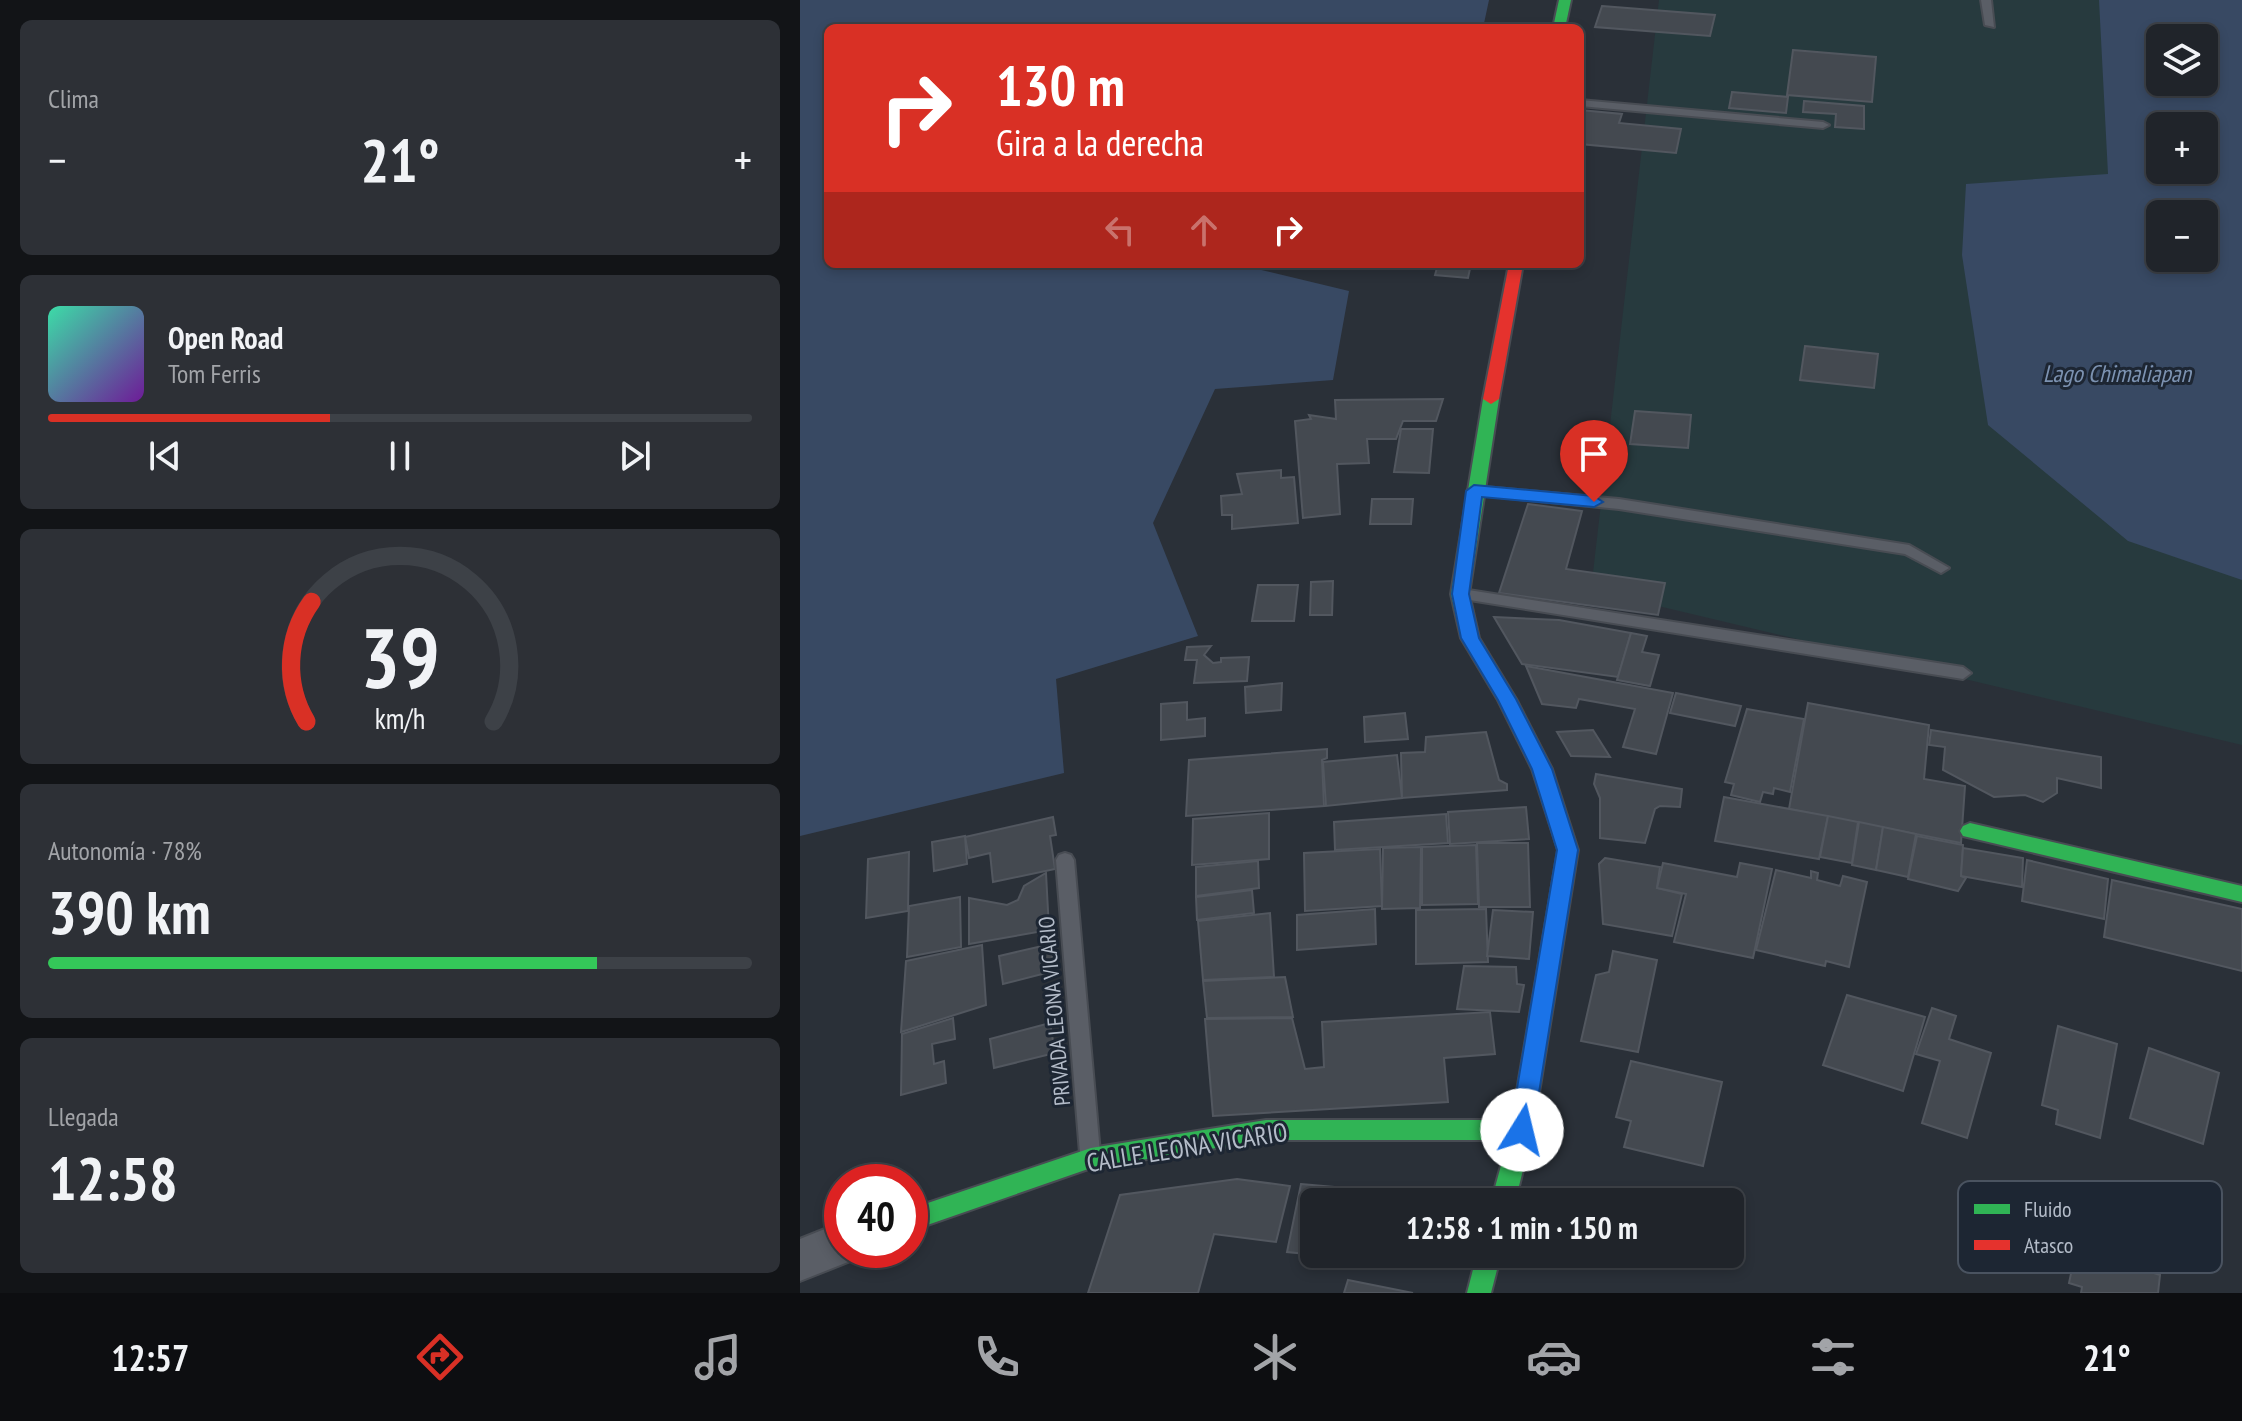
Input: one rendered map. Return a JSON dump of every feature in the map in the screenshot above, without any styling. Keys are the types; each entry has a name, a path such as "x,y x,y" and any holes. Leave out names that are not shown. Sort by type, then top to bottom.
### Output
{"street":[{"path":"1560,24 1565,0"},
{"path":"1507,1188 1522,1130 1568,850 1542,769 1507,699 1470,638 1460,594 1474,491 1515,268"},
{"path":"1970,831 2242,894"},
{"name":"CALLE LEONA VICARIO","path":"928,1214 1091,1158 1266,1130 1522,1130"},
{"path":"800,1260 824,1250"},
{"path":"1479,1293 1485,1268"}],"lane":[{"path":"1986,0 1990,25"},
{"path":"1584,103 1823,125"},
{"path":"1474,491 1619,504 1909,550 1941,568"},
{"path":"1460,594 1963,673"},
{"name":"PRIVADA LEONA VICARIO","path":"1065,860 1091,1158"}],"green space":[{"path":"1659,0 2242,0 2242,745 1591,590"}],"water":[{"path":"800,0 1489,0 1484,24 824,24 824,268 1253,268 1349,291 1333,380 1215,389 1153,523 1198,636 1056,679 1064,773 800,836"},
{"name":"Lago Chimaliapan","path":"2099,0 2242,0 2242,580 2128,541 1988,425 1962,255 1966,184 2108,174"}],"building":[{"path":"1602,6 1715,15 1710,36 1595,27"},
{"path":"1793,50 1876,57 1872,102 1787,95"},
{"path":"1732,92 1788,97 1786,113 1729,108"},
{"path":"1804,101 1864,106 1864,129 1835,127 1836,114 1803,112"},
{"path":"1584,110 1622,114 1619,123 1681,129 1676,153 1584,144"},
{"path":"1437,268 1470,268 1468,278 1435,275"},
{"path":"1805,346 1878,354 1874,388 1800,380"},
{"path":"1443,399 1436,421 1403,421 1396,439 1367,439 1369,463 1337,464 1340,514 1303,518 1295,421 1311,419 1309,415 1336,419 1335,400"},
{"path":"1635,411 1691,415 1688,448 1630,444"},
{"path":"1401,429 1433,429 1429,473 1394,472"},
{"path":"1281,470 1281,478 1294,477 1298,523 1232,529 1232,515 1222,515 1221,496 1242,494 1237,474"},
{"path":"1372,499 1413,499 1411,524 1370,524"},
{"path":"1528,504 1582,511 1566,569 1665,583 1658,615 1499,593"},
{"path":"1333,581 1332,615 1310,615 1311,582"},
{"path":"1258,585 1298,585 1294,621 1252,621"},
{"path":"1494,617 1559,620 1631,633 1618,677 1522,664"},
{"path":"1631,633 1647,636 1642,652 1659,655 1650,686 1617,680"},
{"path":"1211,646 1204,655 1213,663 1221,662 1221,658 1249,657 1247,681 1194,683 1197,660 1185,660 1187,647"},
{"path":"1526,666 1673,693 1656,754 1623,747 1635,709 1579,699 1576,708 1542,704"},
{"path":"1282,683 1281,710 1246,713 1245,687"},
{"path":"1676,693 1741,706 1735,726 1670,713"},
{"path":"1187,702 1187,720 1205,718 1205,736 1161,740 1161,704"},
{"path":"1808,703 1929,725 1924,779 1965,786 1961,843 1789,809"},
{"path":"1747,709 1804,719 1790,792 1774,788 1773,794 1763,792 1760,802 1731,795 1734,784 1725,782"},
{"path":"1405,713 1408,739 1365,742 1364,717"},
{"path":"1593,730 1610,757 1571,756 1557,732"},
{"path":"1931,730 2101,757 2101,788 2057,778 2057,793 2043,802 2025,795 1994,797 1943,770 1945,747 1929,745"},
{"path":"1486,732 1499,780 1507,784 1507,790 1402,798 1401,753 1425,752 1426,737"},
{"path":"1327,749 1327,758 1322,760 1324,806 1186,816 1189,760"},
{"path":"1397,755 1402,798 1326,806 1323,762"},
{"path":"1596,774 1682,789 1680,807 1660,806 1655,809 1645,843 1600,838 1600,798 1594,784"},
{"path":"1724,797 1828,816 1819,859 1715,841"},
{"path":"1526,807 1529,839 1450,844 1448,812"},
{"path":"1269,813 1269,859 1192,865 1193,819"},
{"path":"1446,814 1448,843 1335,850 1334,822"},
{"path":"1828,816 1858,822 1852,863 1820,857"},
{"path":"1053,817 1056,835 1050,836 1055,869 993,882 990,853 969,858 965,837"},
{"path":"1859,822 1883,827 1876,870 1852,865"},
{"path":"1883,827 1916,834 1908,877 1876,870"},
{"path":"965,836 967,864 934,871 932,842"},
{"path":"1917,836 1963,845 1961,876 1966,878 1958,891 1908,879"},
{"path":"1477,843 1528,843 1530,907 1479,907"},
{"path":"1476,845 1478,904 1422,905 1422,847"},
{"path":"1421,847 1420,908 1382,909 1383,848"},
{"path":"1963,848 2023,858 2022,887 1961,876"},
{"path":"1380,849 1382,906 1305,911 1304,853"},
{"path":"909,852 908,911 866,918 868,859"},
{"path":"1605,858 1660,867 1657,888 1682,894 1672,936 1603,924 1599,864"},
{"path":"2027,860 2108,879 2104,919 2022,901"},
{"path":"1258,861 1259,888 1196,896 1196,867"},
{"path":"1663,863 1737,877 1740,863 1772,869 1753,958 1674,942 1686,894 1657,888"},
{"path":"1776,870 1811,878 1811,871 1818,873 1817,880 1840,886 1843,876 1867,882 1849,967 1826,961 1825,966 1756,950"},
{"path":"1046,873 1049,930 969,944 969,898 1007,905 1018,900 1024,886"},
{"path":"2112,880 2242,909 2242,971 2104,937"},
{"path":"1252,890 1254,913 1197,920 1196,897"},
{"path":"960,897 961,947 907,957 909,906"},
{"path":"1375,909 1376,944 1297,950 1297,915"},
{"path":"1486,909 1488,962 1416,964 1416,910"},
{"path":"1493,910 1533,912 1529,959 1487,956"},
{"path":"1270,913 1274,977 1203,980 1198,921"},
{"path":"1051,944 1054,971 1003,984 999,956"},
{"path":"982,945 986,1005 901,1032 906,961"},
{"path":"1613,951 1657,960 1638,1052 1581,1041 1596,975 1609,972"},
{"path":"1464,966 1516,967 1517,984 1524,985 1519,1012 1457,1009"},
{"path":"1285,977 1293,1017 1207,1018 1203,981"},
{"path":"1847,995 1925,1017 1903,1091 1823,1065"},
{"path":"1932,1008 1956,1016 1949,1039 1991,1053 1967,1138 1922,1123 1940,1061 1916,1054"},
{"path":"1490,1012 1495,1054 1444,1058 1448,1102 1213,1116 1205,1019 1292,1018 1305,1069 1324,1067 1322,1022"},
{"path":"953,1018 955,1039 932,1044 934,1064 944,1061 946,1083 901,1095 902,1034"},
{"path":"1050,1023 1055,1053 994,1068 990,1039"},
{"path":"2058,1026 2117,1044 2100,1138 2056,1124 2058,1110 2042,1105"},
{"path":"2149,1048 2219,1073 2203,1144 2130,1118"},
{"path":"1631,1061 1722,1082 1703,1166 1624,1147 1631,1121 1616,1117"},
{"path":"1237,1179 1290,1186 1276,1242 1214,1234 1198,1293 1088,1293 1120,1195"},
{"path":"1301,1184 1345,1188 1300,1188"},
{"path":"1300,1189 1300,1253 1287,1252"},
{"path":"2071,1273 2160,1275 2158,1293 2081,1293 2082,1287 2069,1283"},
{"path":"1348,1280 1413,1293 1344,1293"}],"traffic: fast":[{"path":"1560,24 1565,0"},
{"path":"1491,399 1460,594 1470,638 1507,699 1542,769 1568,850 1522,1130 1507,1188"},
{"path":"1970,831 2242,894"},
{"path":"928,1214 1091,1158 1266,1130 1522,1130"},
{"path":"1479,1293 1485,1268"}],"traffic: jam":[{"path":"1491,399 1515,268"}],"route":[{"path":"1522,1130 1568,850 1542,769 1507,699 1470,638 1460,594 1474,491 1594,502"}]}
